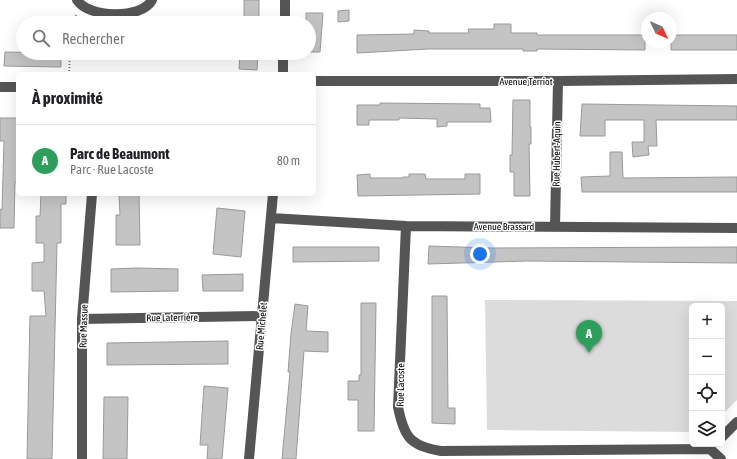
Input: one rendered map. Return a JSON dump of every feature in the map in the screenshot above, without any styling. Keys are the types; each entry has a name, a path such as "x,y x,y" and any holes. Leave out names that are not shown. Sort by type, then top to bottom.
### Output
{"street":[{"path":"77,0 84,8 94,12 130,14 142,11 152,0"},
{"path":"285,16 286,0"},
{"path":"283,60 283,72"},
{"name":"Avenue Terriot","path":"316,81 737,79"},
{"name":"Rue Hubert-Aquin","path":"555,227 558,81"},
{"path":"0,87 16,87"},
{"name":"Rue Massue","path":"82,459 82,319 92,196"},
{"name":"Rue Michelet","path":"250,459 273,196"},
{"name":"Avenue Brassard","path":"271,218 406,226 737,228"},
{"name":"Rue Lacoste","path":"406,226 398,407 402,428 420,446 441,451 689,446"},
{"name":"Rue Laterrière","path":"82,319 262,316"},
{"path":"725,434 737,422"},
{"name":"Rue Lacoste","path":"714,447 721,459"}],"path":[{"path":"69,72 70,60"}],"shaded area":[{"path":"485,300 737,301 737,400 725,412 725,303 689,303 689,432 487,430"}],"building":[{"path":"244,0 259,0 259,16 244,16"},
{"path":"349,10 349,21 338,22 338,11"},
{"path":"306,13 323,13 320,52 316,52 316,16 306,16"},
{"path":"494,24 511,24 511,33 537,33 537,35 641,35 641,48 645,48 645,50 537,49 537,51 523,51 523,49 428,49 357,53 357,35 414,34 414,30 429,31 429,33 469,33 468,29 494,29"},
{"path":"677,35 737,35 737,50 671,50 671,48 677,48"},
{"path":"5,52 16,52 16,60 61,60 61,67 4,66"},
{"path":"240,60 258,60 257,70 239,69"},
{"path":"513,100 530,100 530,196 514,196 514,172 510,172 510,155 512,155"},
{"path":"380,103 480,104 480,108 490,108 491,122 447,122 447,126 437,127 437,119 399,118 399,120 369,120 369,125 357,125 357,105 380,105"},
{"path":"582,104 737,106 737,120 656,120 657,146 648,146 649,155 633,157 632,142 644,142 644,120 605,120 605,136 580,136"},
{"path":"0,118 16,118 14,228 0,228 4,141 0,141"},
{"path":"610,152 622,152 623,178 737,177 737,192 582,192 581,177 610,176"},
{"path":"370,174 370,178 403,178 409,177 409,174 425,174 426,179 465,179 465,174 480,174 480,194 358,196 357,175"},
{"path":"41,196 66,196 66,204 61,204 61,243 57,243 52,459 27,459 30,316 46,316 44,291 32,291 32,263 44,262 44,243 36,243 36,216 40,216"},
{"path":"119,196 139,196 140,245 116,245 116,215 120,215"},
{"path":"217,208 245,211 241,257 213,254"},
{"path":"429,246 491,248 737,247 737,263 527,261 428,264"},
{"path":"293,247 379,247 379,261 293,262"},
{"path":"111,269 178,269 178,291 111,292"},
{"path":"243,274 243,291 203,291 202,275"},
{"path":"432,296 447,296 448,408 455,408 455,424 432,423"},
{"path":"361,303 376,303 374,431 358,431 358,400 348,400 348,381 359,381 359,375 361,375"},
{"path":"295,304 308,306 306,331 328,332 328,352 304,351 296,459 282,459 290,372 288,372 291,334"},
{"path":"228,341 228,364 107,365 107,343"},
{"path":"204,386 228,388 222,459 207,459 208,445 200,445"},
{"path":"104,397 128,397 127,459 103,459"}],"place":[{"name":"Parc de Beaumont","path":"589,353"}]}
